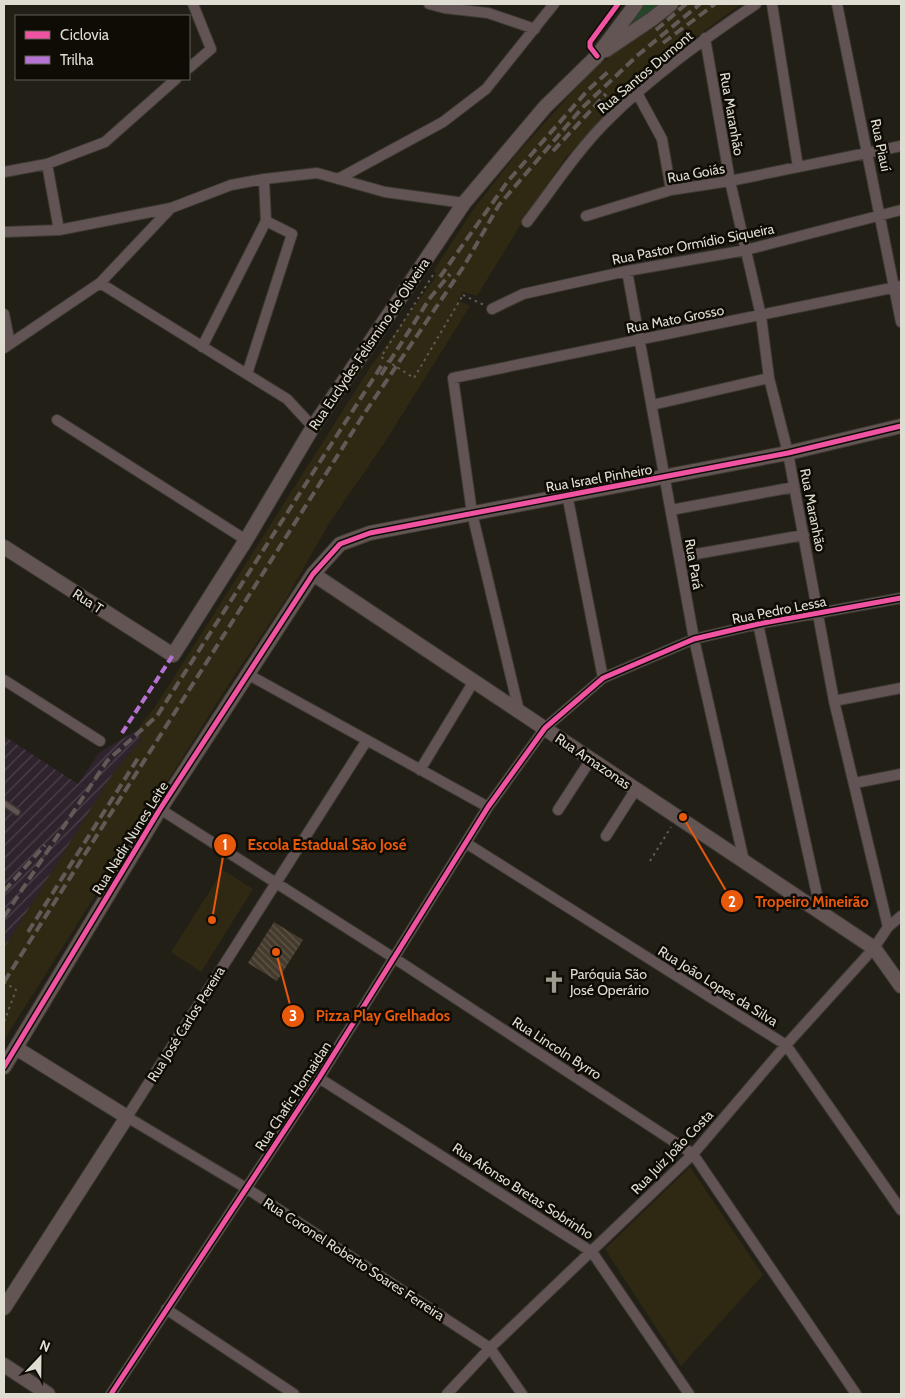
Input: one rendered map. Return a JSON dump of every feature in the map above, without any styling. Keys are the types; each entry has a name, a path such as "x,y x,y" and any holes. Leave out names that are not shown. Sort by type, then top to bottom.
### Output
{"street":[{"path":"190,67 211,49 194,4"},
{"path":"429,4 444,8 488,13 535,29"},
{"path":"338,179 443,122 486,89 554,4"},
{"path":"597,56 636,4"},
{"path":"597,56 652,20 671,4"},
{"name":"Rua Santos Dumont","path":"527,222 606,122 637,93 705,38 756,4"},
{"path":"772,4 798,168"},
{"name":"Rua Piauí","path":"837,4 869,152 880,214 898,287 901,322"},
{"name":"Rua Maranhão","path":"705,38 730,181 761,316 769,378 788,453 834,702 888,927"},
{"name":"Rua Euclydes Felismino de Oliveira","path":"173,655 246,540 313,427 464,203 545,107 597,56"},
{"path":"4,172 47,164 105,142 175,80"},
{"path":"637,93 662,139 671,190"},
{"name":"Rua Goiás","path":"586,216 671,190 798,168 901,146"},
{"path":"47,164 59,230"},
{"path":"4,232 59,230 171,208 231,185 264,179 317,174 385,192 464,203"},
{"path":"202,347 266,221 264,179"},
{"path":"4,314 7,346 100,283 171,208"},
{"name":"Rua Pastor Ormídio Siqueira","path":"492,309 523,294 627,271 746,250 901,210"},
{"path":"247,374 292,234 266,221"},
{"name":"Rua Pará","path":"627,271 694,639 744,861"},
{"path":"100,283 287,399 313,427"},
{"name":"Rua Mato Grosso","path":"472,512 453,378 898,287"},
{"path":"652,405 769,378"},
{"path":"57,420 246,540"},
{"name":"Rua Israel Pinheiro","path":"313,574 340,544 370,533 788,453 901,426"},
{"path":"671,510 794,488"},
{"path":"567,494 603,678"},
{"path":"472,512 519,711"},
{"path":"679,557 804,535"},
{"name":"Rua T","path":"4,547 173,655"},
{"name":"Rua Nadir Nunes Leite","path":"4,1067 160,809 313,574"},
{"name":"Rua Amazonas","path":"313,574 874,948"},
{"name":"Rua Pedro Lessa","path":"488,807 545,728 603,678 694,639 758,624 901,598"},
{"path":"758,624 821,912"},
{"path":"249,675 488,807"},
{"path":"4,680 100,741"},
{"path":"420,770 474,681"},
{"path":"834,702 901,688"},
{"name":"Rua José Carlos Pereira","path":"4,1308 367,740"},
{"path":"558,810 590,759"},
{"path":"855,784 901,774"},
{"path":"606,836 636,789"},
{"name":"Rua Chafic Homaidan","path":"111,1394 320,1078 488,807"},
{"name":"Rua Lincoln Byrro","path":"160,809 394,958 693,1154 856,1394"},
{"name":"Rua João Lopes da Silva","path":"466,843 786,1044 901,1210"},
{"name":"Rua Juiz João Costa","path":"447,1394 490,1348 693,1154 786,1044 874,948 888,927 901,916"},
{"path":"874,948 901,986"},
{"name":"Rua Coronel Roberto Soares Ferreira","path":"16,1048 246,1188 490,1348 522,1394"},
{"name":"Rua Afonso Bretas Sobrinho","path":"320,1078 592,1252 689,1394"},
{"path":"166,1309 294,1394"},
{"path":"4,1365 48,1394"}],"lane":[{"path":"4,804 17,812"}],"path":[{"path":"432,275 381,357 414,378 463,295 492,309"},
{"path":"650,861 678,817"},
{"path":"4,982 16,990 4,1022"}],"shaded area":[{"path":"681,4 741,4 696,37 643,83 566,157 521,224 477,296 463,292 458,300 470,306 385,442 330,522 286,599 225,690 4,1040 4,948 115,770 141,740 137,730 155,707 371,366 435,278 434,270 473,210 515,156 592,70"},
{"path":"137,730 141,740 115,770 4,948 4,736 78,784 99,753"},
{"path":"223,870 253,889 201,972 171,952"},
{"path":"690,1167 763,1275 681,1366 605,1249"}],"green space":[{"path":"641,4 663,4 624,30"}],"building":[{"path":"274,922 303,940 277,981 248,963"}],"railway":[{"path":"656,30 686,4"},
{"path":"4,982 362,417 464,266 499,205 582,108 638,55 700,4"},
{"path":"663,43 715,4"},
{"path":"440,277 508,181 588,90 609,71"},
{"path":"553,151 606,94"},
{"path":"381,375 430,298 450,274"},
{"path":"4,917 107,761 157,716 382,365"},
{"path":"28,932 140,755"},
{"path":"4,891 45,845"}],"marked path":[{"path":"122,733 173,655"}],"cycle path":[{"path":"597,56 590,47 590,42 618,4"},
{"path":"4,1067 160,809 313,574 340,544 370,533 788,453 901,426"},
{"path":"111,1394 319,1078 488,807 545,728 603,678 694,639 758,624 901,598"}],"place":[{"name":"Tropeiro Mineirão","path":"683,817"},
{"name":"Escola Estadual São José","path":"212,920"},
{"name":"Pizza Play Grelhados","path":"276,952"},
{"name":"Paróquia São José Operário","path":"554,982"}]}
